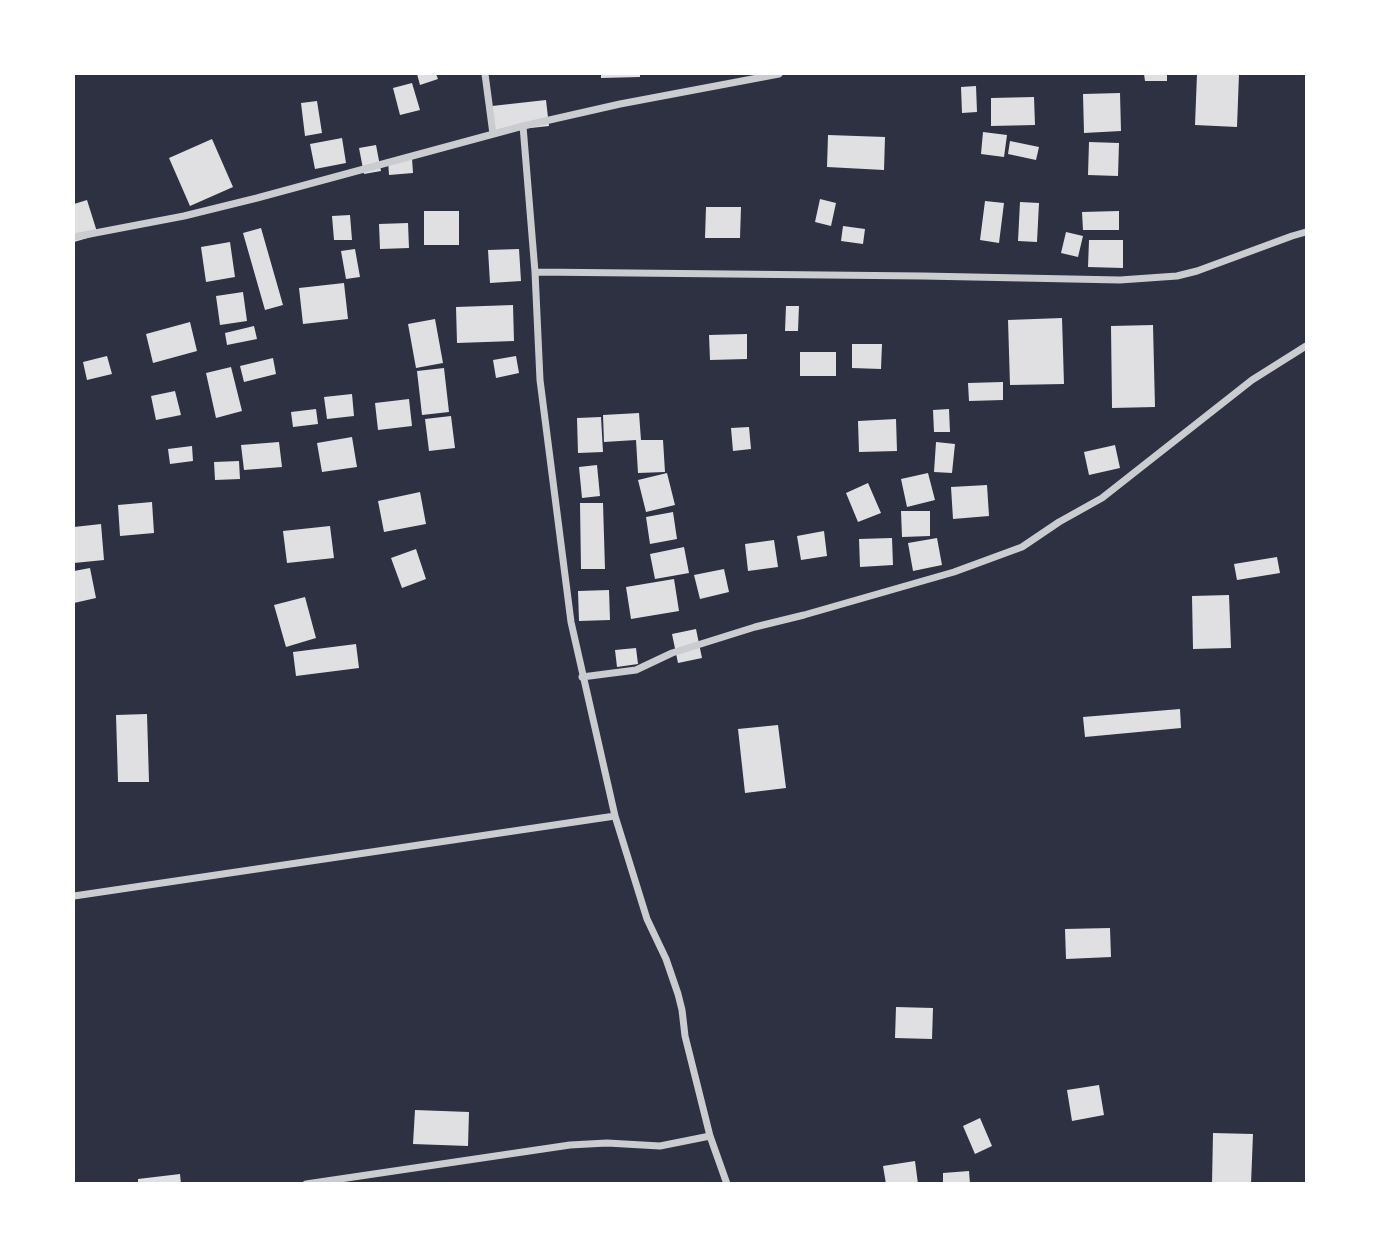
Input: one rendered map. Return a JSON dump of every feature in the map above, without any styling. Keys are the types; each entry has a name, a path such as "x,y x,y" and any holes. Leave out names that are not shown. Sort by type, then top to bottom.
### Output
{"street":[{"path":"485,74 493,134"},
{"path":"74,237 208,210 523,126 620,104 779,74"},
{"path":"523,126 540,380 571,622 615,816 646,919 666,959 678,994 685,1036 710,1136 727,1184"},
{"path":"534,272 1119,280 1177,276 1197,271 1307,232"},
{"path":"582,677 636,670 672,653 954,572 1022,547 1102,498 1252,380 1307,346"},
{"path":"74,896 615,816"},
{"path":"306,1184 570,1145 607,1143 660,1146 710,1136"}],"building":[{"path":"417,74 436,74 438,79 420,85"},
{"path":"601,74 640,74 640,77 601,78"},
{"path":"1144,74 1167,74 1167,81 1145,81"},
{"path":"1197,74 1239,74 1237,127 1195,125"},
{"path":"412,83 420,110 400,115 393,88"},
{"path":"976,86 977,112 962,113 961,87"},
{"path":"1120,93 1121,131 1084,133 1083,94"},
{"path":"1034,97 1035,125 991,126 991,98"},
{"path":"546,100 549,126 494,132 492,106"},
{"path":"317,101 322,133 305,136 301,103"},
{"path":"983,132 1007,135 1004,157 981,154"},
{"path":"828,135 885,137 884,170 827,167"},
{"path":"342,138 346,163 315,169 310,144"},
{"path":"212,139 233,187 190,206 169,158"},
{"path":"1010,141 1039,147 1036,160 1008,154"},
{"path":"1089,142 1119,143 1118,176 1088,175"},
{"path":"376,145 381,171 364,174 359,148"},
{"path":"412,158 413,173 389,175 388,160"},
{"path":"820,199 836,203 831,226 815,222"},
{"path":"87,200 98,235 74,242 74,204"},
{"path":"985,201 1004,203 999,243 980,240"},
{"path":"1020,202 1039,203 1037,242 1018,241"},
{"path":"706,207 741,207 740,238 705,238"},
{"path":"424,211 459,211 459,245 424,245"},
{"path":"1119,211 1119,230 1083,230 1082,212"},
{"path":"350,215 352,240 334,240 332,216"},
{"path":"408,223 409,248 380,249 379,224"},
{"path":"843,226 865,229 863,244 841,241"},
{"path":"261,228 283,305 265,310 243,233"},
{"path":"1066,232 1083,236 1078,257 1061,253"},
{"path":"1089,240 1123,240 1123,268 1088,267"},
{"path":"230,242 235,277 206,282 201,247"},
{"path":"355,249 360,277 346,279 341,251"},
{"path":"519,249 521,281 490,283 488,250"},
{"path":"344,283 348,319 303,324 299,288"},
{"path":"243,292 247,321 220,325 216,296"},
{"path":"513,305 514,341 457,343 456,307"},
{"path":"786,306 799,306 798,331 785,331"},
{"path":"1062,318 1064,384 1010,385 1008,320"},
{"path":"435,319 443,363 416,368 408,324"},
{"path":"190,322 197,351 153,363 146,334"},
{"path":"1153,325 1155,407 1112,408 1111,326"},
{"path":"254,326 257,339 227,345 225,333"},
{"path":"747,334 747,359 710,360 709,335"},
{"path":"852,344 882,344 881,369 852,368"},
{"path":"800,352 836,352 836,376 800,376"},
{"path":"107,356 112,374 87,380 83,362"},
{"path":"516,356 519,373 496,378 493,360"},
{"path":"273,358 276,374 244,382 240,366"},
{"path":"231,367 242,411 216,418 206,373"},
{"path":"444,368 449,412 422,415 417,371"},
{"path":"1003,382 1003,400 969,401 968,383"},
{"path":"175,391 181,415 156,420 151,396"},
{"path":"352,394 354,416 327,419 324,397"},
{"path":"409,399 412,426 378,430 375,403"},
{"path":"316,409 318,424 293,427 291,412"},
{"path":"949,409 950,432 934,432 933,410"},
{"path":"639,413 641,440 663,440 665,472 638,473 636,440 604,442 603,415"},
{"path":"451,416 455,448 429,451 425,419"},
{"path":"601,417 603,452 578,453 577,418"},
{"path":"896,419 897,451 859,452 858,421"},
{"path":"749,427 751,449 733,451 731,428"},
{"path":"352,437 357,467 322,472 317,443"},
{"path":"279,442 282,467 244,470 241,445"},
{"path":"936,442 955,444 952,473 934,472"},
{"path":"1115,445 1120,468 1089,475 1084,452"},
{"path":"192,446 193,461 170,464 168,449"},
{"path":"239,461 240,479 215,480 214,462"},
{"path":"597,465 600,496 582,498 579,467"},
{"path":"667,473 675,505 646,512 638,480"},
{"path":"928,473 935,500 907,507 901,479"},
{"path":"868,483 881,513 858,522 846,493"},
{"path":"987,485 989,516 953,519 951,487"},
{"path":"420,492 426,524 384,532 378,501"},
{"path":"152,502 154,533 120,536 118,505"},
{"path":"580,503 603,503 605,569 581,569"},
{"path":"901,511 930,511 930,536 902,537"},
{"path":"673,512 677,539 650,544 646,517"},
{"path":"101,524 104,560 74,563 74,527"},
{"path":"330,526 334,558 287,563 283,531"},
{"path":"824,531 827,556 801,560 797,536"},
{"path":"892,538 893,565 860,567 859,539"},
{"path":"937,538 942,565 913,571 908,543"},
{"path":"774,540 778,567 748,571 745,544"},
{"path":"684,547 689,573 655,579 650,554"},
{"path":"416,549 426,579 402,588 391,558"},
{"path":"1277,557 1280,573 1237,580 1234,564"},
{"path":"90,568 96,598 74,603 74,571"},
{"path":"724,569 729,592 700,599 694,575"},
{"path":"674,579 679,611 631,619 626,587"},
{"path":"609,590 610,620 579,621 578,591"},
{"path":"1229,595 1231,648 1193,649 1192,596"},
{"path":"305,597 316,638 286,647 274,605"},
{"path":"696,629 702,658 678,663 672,634"},
{"path":"356,644 359,668 296,676 293,652"},
{"path":"636,648 638,664 617,667 615,650"},
{"path":"1180,709 1181,728 1085,737 1083,717"},
{"path":"147,714 149,782 118,782 116,715"},
{"path":"778,725 786,788 745,793 738,729"},
{"path":"1110,928 1111,957 1066,959 1065,929"},
{"path":"896,1007 933,1008 932,1039 895,1038"},
{"path":"1099,1085 1104,1115 1072,1121 1067,1090"},
{"path":"415,1110 469,1112 468,1146 413,1144"},
{"path":"980,1118 992,1146 975,1154 963,1126"},
{"path":"1213,1133 1253,1134 1251,1184 1212,1184"},
{"path":"915,1161 918,1184 886,1184 883,1166"},
{"path":"969,1171 970,1184 943,1184 943,1173"},
{"path":"180,1174 181,1184 138,1184 138,1179"}]}
